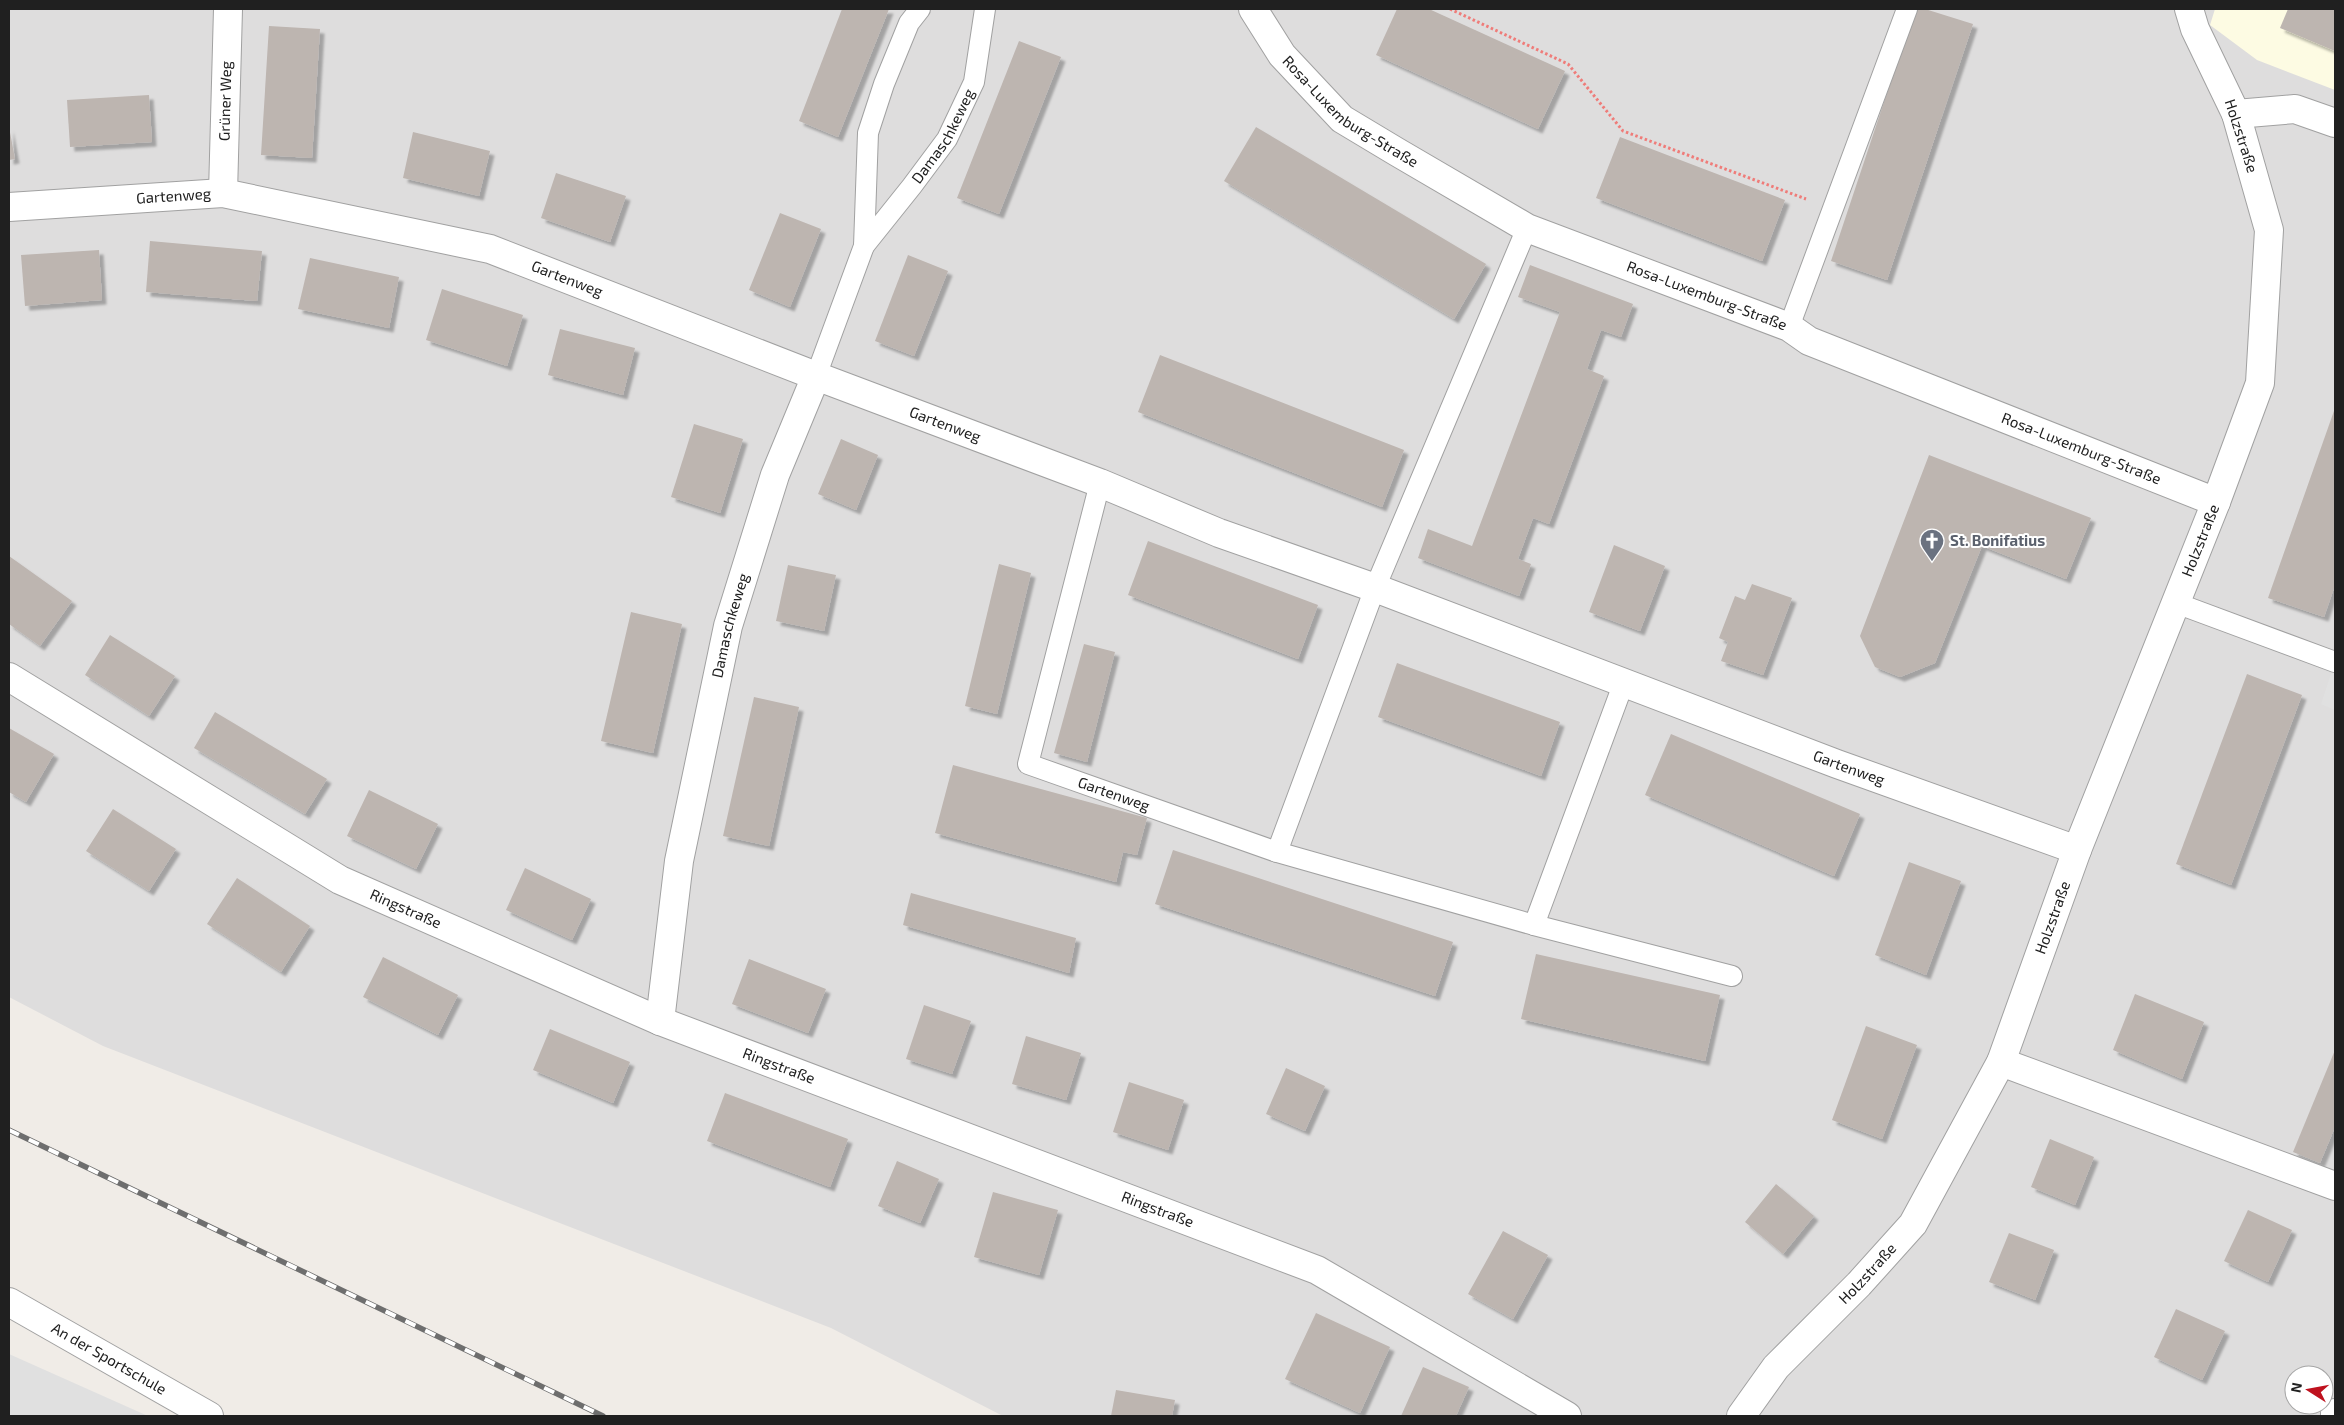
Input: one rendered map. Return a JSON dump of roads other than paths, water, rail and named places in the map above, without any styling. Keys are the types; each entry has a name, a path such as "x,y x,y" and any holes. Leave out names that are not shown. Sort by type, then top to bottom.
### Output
{"street":[{"name":"Grüner Weg","path":"224,193 228,9"},
{"name":"Rosa-Luxemburg-Straße","path":"1252,9 1282,54 1342,119 1527,228 1790,327 1809,341 2216,502"},
{"name":"Holzstraße","path":"1741,1416 1776,1367 1859,1284 1914,1224 2001,1062 2077,850 2216,502 2260,383 2269,230 2236,114 2195,29 2189,9"},
{"path":"2236,114 2295,109 2335,123"},
{"name":"Gartenweg","path":"9,208 224,193 490,249 816,376 1100,483 1219,533 1375,588 1837,764 2077,850"},
{"name":"Damaschkeweg","path":"660,1021 679,861 728,626 775,474 816,376"},
{"name":"Ringstraße","path":"9,677 340,880 660,1021 1317,1270 1567,1416"},
{"path":"2001,1062 2335,1186"},
{"name":"An der Sportschule","path":"9,1302 209,1416"}],"lane":[{"name":"Damaschkeweg","path":"816,376 864,246 868,133 898,49 909,23 920,9"},
{"name":"Damaschkeweg","path":"864,246 947,139 974,82 985,9"},
{"path":"1790,327 1907,9"},
{"path":"1277,852 1375,588 1527,228"},
{"name":"Gartenweg","path":"1100,483 1028,764 1277,852 1534,925 1732,976"},
{"path":"2176,603 2335,662"},
{"path":"1534,925 1624,682"}],"railway":[{"path":"9,1130 603,1416"}],"place":[{"name":"St. Bonifatius","path":"1932,562"}]}
